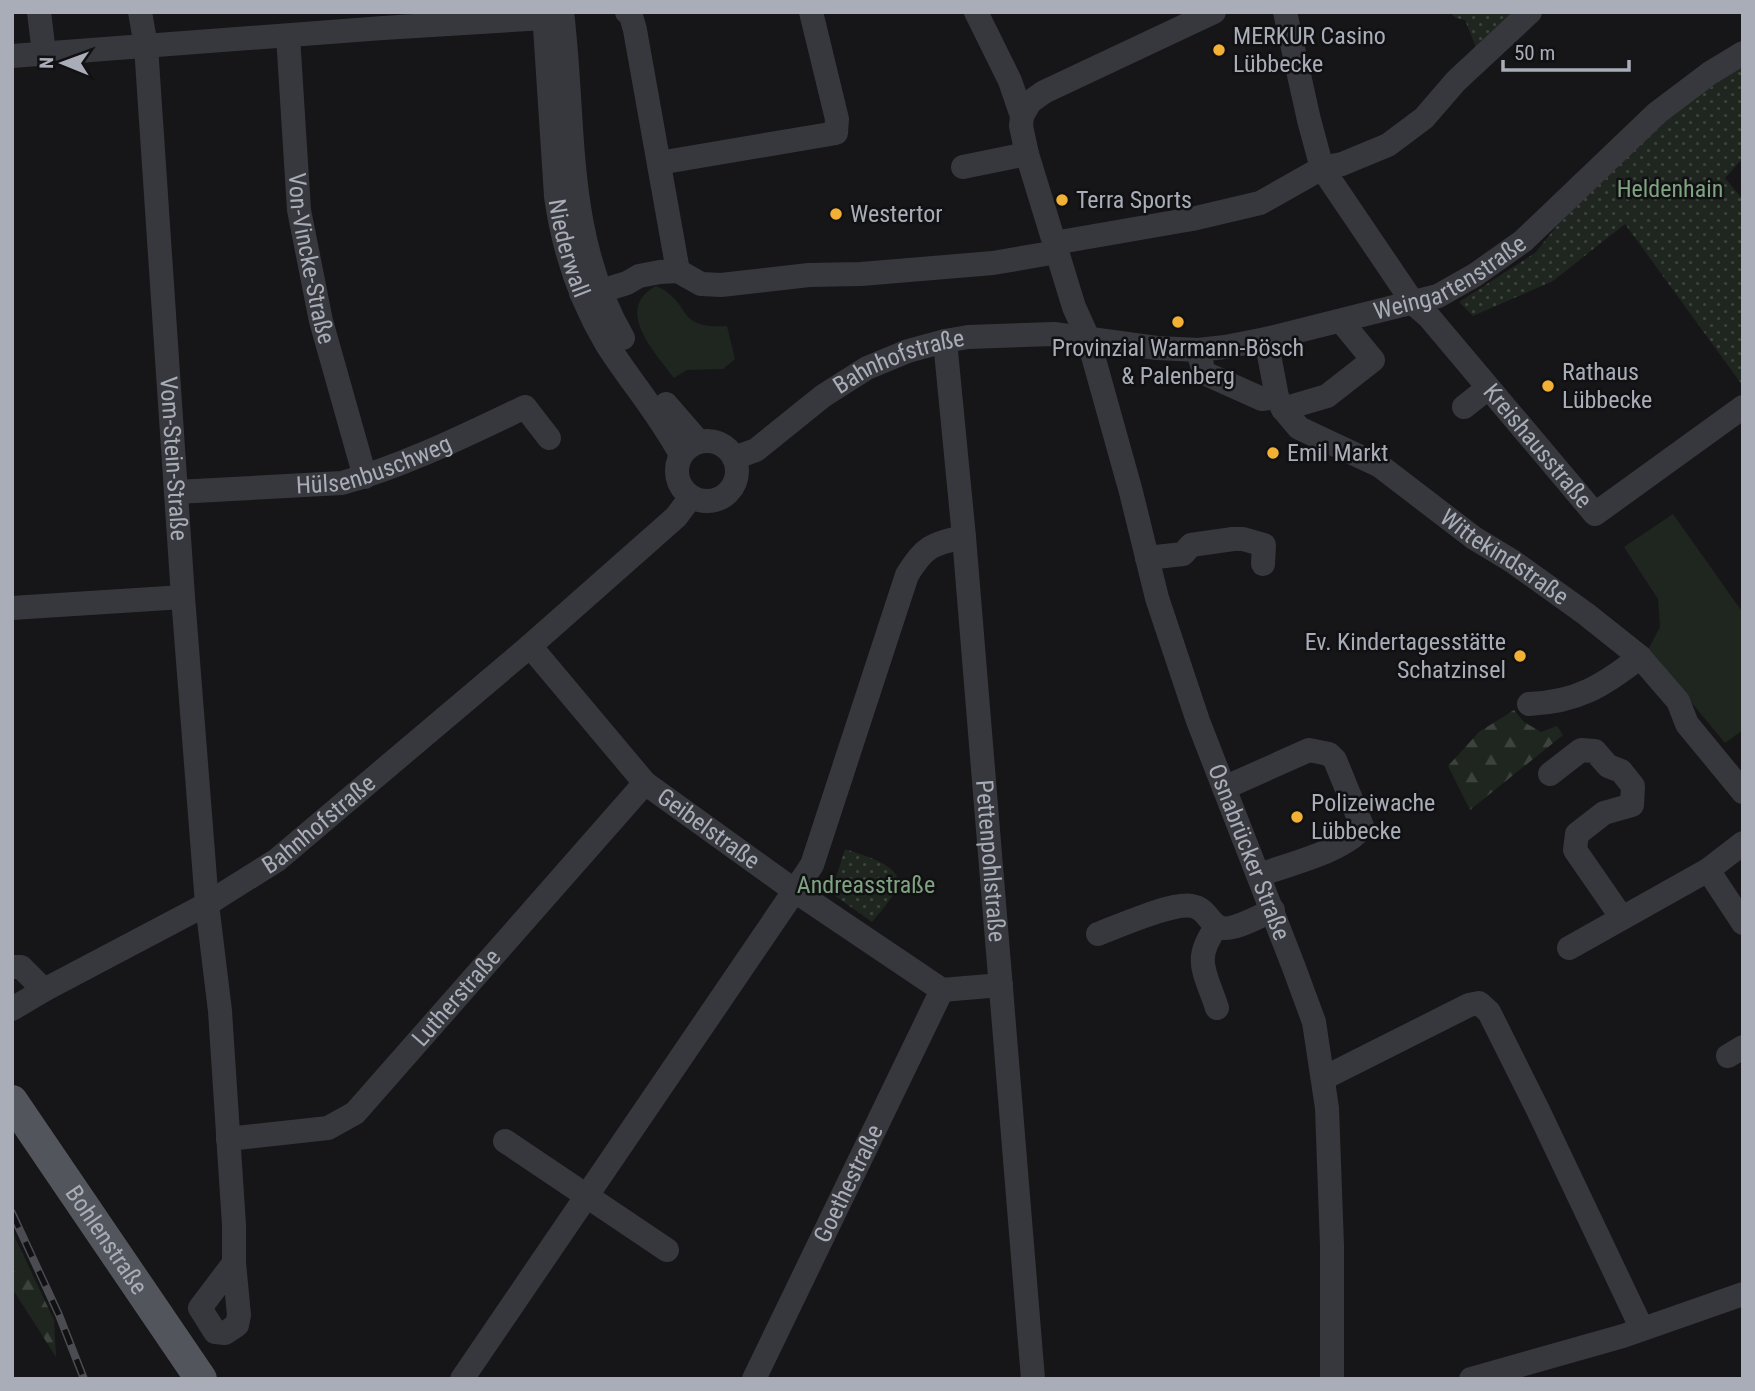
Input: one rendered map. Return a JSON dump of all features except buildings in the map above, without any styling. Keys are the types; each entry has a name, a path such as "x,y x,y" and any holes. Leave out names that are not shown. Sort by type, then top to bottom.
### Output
{"main road":[{"name":"Bohlenstraße","path":"12,1101 201,1379"}],"street":[{"path":"39,12 44,53"},
{"name":"Vom-Stein-Straße","path":"140,12 146,46 183,597 207,904"},
{"path":"659,163 836,133 837,119 811,12"},
{"name":"Osnabrücker Straße","path":"976,12 1010,81 1022,116 1021,126 1027,154 1074,307 1088,338 1165,623 1198,722 1273,910 1314,1023 1327,1108 1332,1379"},
{"path":"1022,116 1030,102 1044,92 1214,12"},
{"name":"Kreishausstraße","path":"1285,12 1322,168 1393,277 1414,304 1429,317 1595,514 1743,407"},
{"path":"591,292 627,283 639,276 678,271 701,284 721,285 809,275 861,274 993,264 1055,247 1260,203 1322,168 1342,164 1388,145 1424,118 1456,81 1530,12"},
{"path":"631,13 678,271"},
{"path":"12,56 288,36 317,22 550,14"},
{"name":"Niederwall","path":"550,14 559,216 591,292 615,323 690,448"},
{"name":"Von-Vincke-Straße","path":"288,36 299,210 321,321 365,477"},
{"name":"Weingartenstraße","path":"1088,338 1157,348 1225,347 1266,340 1438,296 1504,256 1560,208 1657,113 1710,73 1743,53"},
{"path":"963,167 1027,154"},
{"path":"1198,349 1204,373 1262,399 1280,403 1327,396 1373,360 1340,321"},
{"name":"Bahnhofstraße","path":"734,458 756,450 823,396 867,368 908,352 968,337 1054,334 1088,338"},
{"path":"1266,340 1280,403"},
{"name":"Pettenpohlstraße","path":"945,341 964,537 1033,1379"},
{"path":"1464,407 1488,388"},
{"name":"Wittekindstraße","path":"1280,403 1298,428 1380,466 1474,538 1512,561 1586,614 1640,657 1678,701 1687,724 1743,793"},
{"name":"Hülsenbuschweg","path":"176,492 342,483 365,477 444,445 525,407 548,438"},
{"path":"716,442 734,458 736,480 725,495 708,502 691,497 683,491 676,473 690,448 716,442"},
{"name":"Bahnhofstraße","path":"12,1009 207,904 277,860 530,646 676,517 691,497"},
{"path":"462,1379 812,865 907,575 920,554 939,543 964,537"},
{"path":"1147,558 1183,554 1191,545 1243,539 1264,545 1263,564"},
{"path":"12,608 183,597"},
{"name":"Geibelstraße","path":"530,646 645,782 795,891 942,990"},
{"path":"1530,704 1556,703 1586,692 1612,679 1640,657"},
{"path":"1224,788 1309,750 1329,754 1335,760 1362,826 1358,834 1336,847 1259,875"},
{"path":"1550,774 1581,750 1595,751 1608,766 1621,771 1633,786 1632,805 1604,813 1577,834 1575,850 1622,918"},
{"name":"Lutherstraße","path":"229,1139 328,1128 355,1113 645,782"},
{"path":"1569,948 1708,870 1743,843"},
{"path":"1708,870 1743,923"},
{"path":"207,904 220,1011 234,1225 234,1263"},
{"path":"1098,934 1174,907 1193,906 1207,914 1217,926 1229,929 1273,910"},
{"path":"1217,926 1204,944 1201,959 1217,1008"},
{"path":"12,967 21,967 44,990"},
{"path":"942,990 1000,985"},
{"name":"Goethestraße","path":"754,1379 942,990"},
{"path":"1324,1078 1469,1005 1479,1003 1489,1012 1642,1329"},
{"path":"505,1141 667,1250"},
{"path":"1471,1379 1642,1329 1743,1294"}],"green space":[{"path":"1449,12 1514,12 1477,50 1465,20 1456,18"},
{"name":"Heldenhain","path":"1743,65 1743,158 1725,178 1743,200 1743,386 1625,224 1553,281 1473,316 1459,302 1535,253 1577,201 1659,123"},
{"path":"656,286 676,300 686,314 698,323 727,326 735,359 723,369 687,370 674,378 649,344 638,318 638,306 644,295"},
{"path":"1673,514 1743,613 1743,730 1725,743 1648,650 1660,627 1658,599 1624,547"},
{"path":"1514,710 1524,722 1541,732 1557,726 1563,735 1470,810 1448,766 1479,732"},
{"name":"Andreasstraße","path":"845,849 872,858 896,874 896,890 872,922 834,895 834,884"},
{"path":"12,1231 54,1320 56,1357 12,1288"}],"railway":[{"path":"12,1213 59,1315 84,1379"}],"place":[{"name":"MERKUR Casino Lübbecke","path":"1219,50"},
{"name":"Terra Sports","path":"1062,200"},
{"name":"Westertor","path":"836,214"},
{"name":"Provinzial Warmann-Bösch & Palenberg","path":"1178,322"},
{"name":"Rathaus Lübbecke","path":"1548,386"},
{"name":"Emil Markt","path":"1273,453"},
{"name":"Ev. Kindertagesstätte Schatzinsel","path":"1520,656"},
{"name":"Polizeiwache Lübbecke","path":"1297,817"}]}
